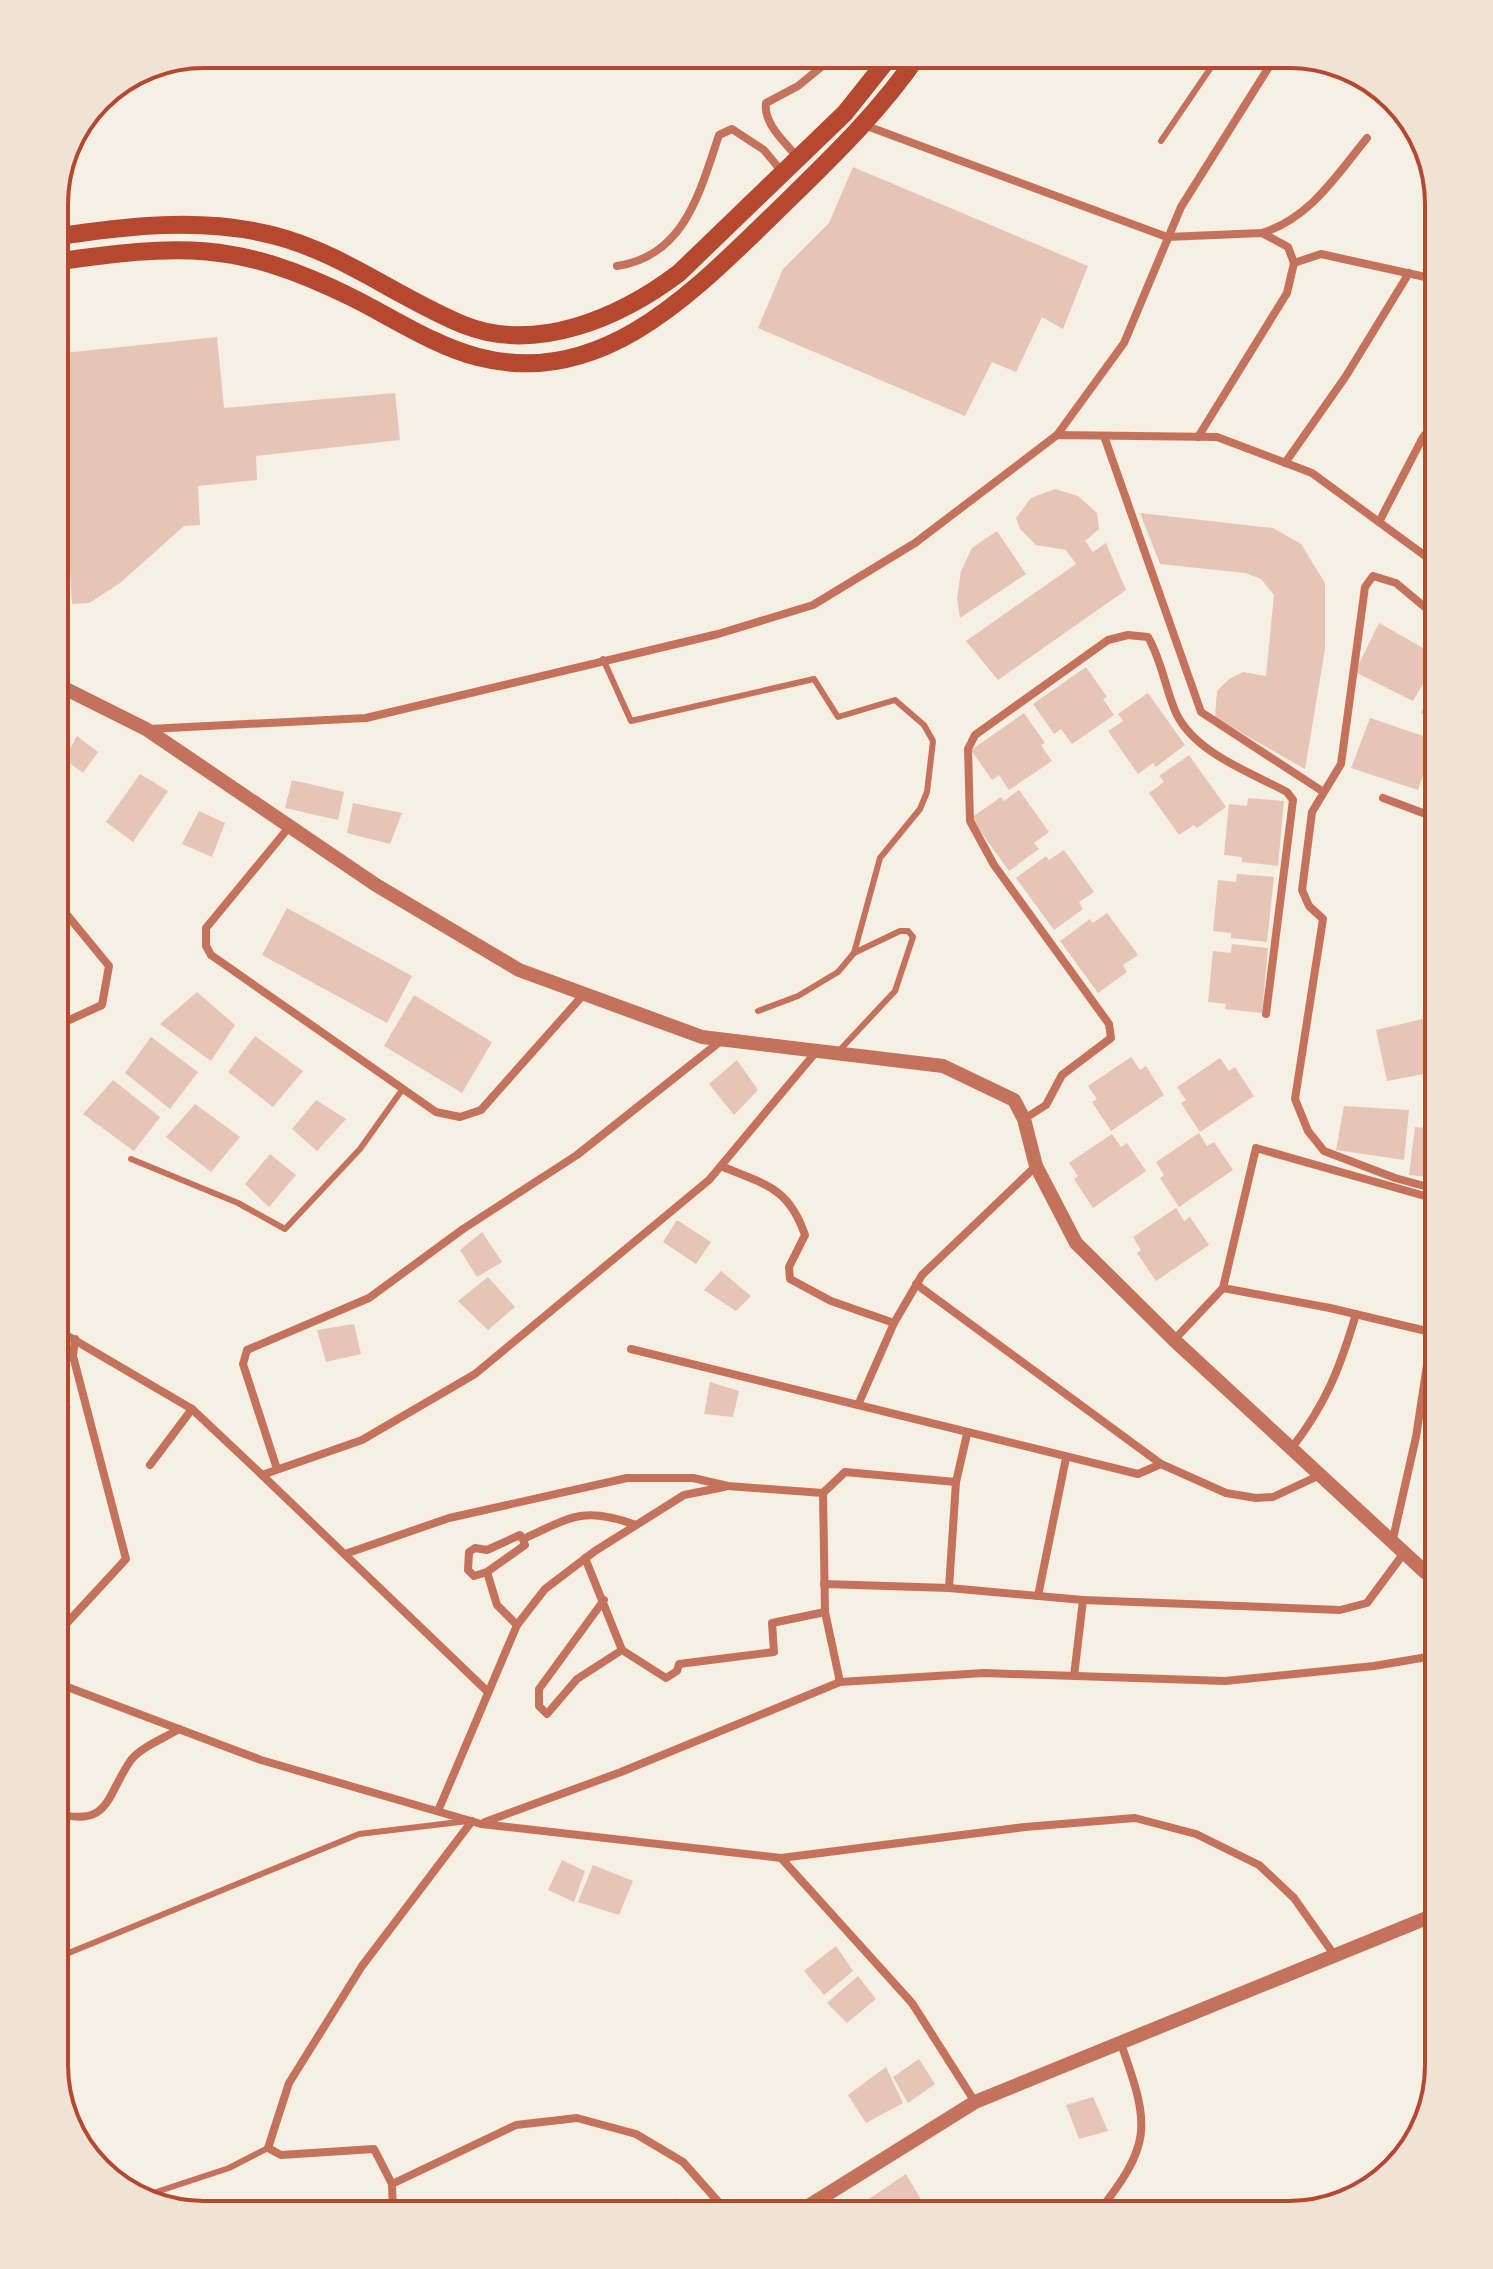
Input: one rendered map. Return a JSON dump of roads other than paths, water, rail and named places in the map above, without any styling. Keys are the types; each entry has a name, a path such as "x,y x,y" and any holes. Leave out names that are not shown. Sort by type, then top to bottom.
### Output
{"main road":[{"path":"68,236 181,225 251,231 316,250 463,324 506,335 562,330 607,316 655,291 712,243 845,113 881,68"},
{"path":"68,260 155,250 222,250 308,276 474,356 525,363 563,360 628,337 686,298 864,125 908,68"}],"street":[{"path":"798,158 769,122 766,103 798,86 820,68"},
{"path":"146,729 366,718 718,634 813,605 915,543 1057,435 1124,343 1167,237 1194,184 1268,68"},
{"path":"864,125 1167,237 1262,233 1288,225 1313,204 1367,138"},
{"path":"617,266 639,263 672,241 693,210 719,135 732,129 764,150 783,173"},
{"path":"1198,437 1287,293 1294,263 1288,247 1262,233"},
{"path":"1294,263 1321,254 1425,277"},
{"path":"1285,463 1346,376 1409,273"},
{"path":"1057,435 1217,437 1312,473 1425,556"},
{"path":"1379,522 1425,435"},
{"path":"1104,436 1201,712 1322,791"},
{"path":"1425,607 1396,583 1373,576 1365,587 1341,764 1312,812 1302,890 1309,906 1323,919 1295,1099 1308,1131 1324,1151 1425,1186"},
{"path":"1024,1119 1046,1105 1062,1075 1111,1038 1109,1024 994,865 970,821 968,749 975,735 1108,640 1128,635 1148,637 1186,731 1204,746 1287,792 1293,800 1266,1014"},
{"path":"68,690 146,729 376,885 519,970 702,1037 943,1066 1014,1100 1024,1119 1036,1166 1076,1243 1290,1450 1425,1572"},
{"path":"1383,798 1425,814"},
{"path":"290,826 206,928 206,946 211,955 402,1090 448,1116 460,1117 481,1110 584,994"},
{"path":"68,916 109,966 102,1005 68,1021"},
{"path":"277,1469 243,1364 247,1350 369,1298 463,1229 577,1155 723,1040"},
{"path":"262,1475 362,1440 475,1374 709,1180 816,1052"},
{"path":"1174,1340 1223,1288 1256,1148 1425,1196"},
{"path":"721,1166 776,1190 795,1208 805,1235 789,1267 790,1279 831,1301 894,1323"},
{"path":"858,1405 894,1323 922,1275 1036,1166"},
{"path":"916,1284 1161,1464 1226,1493 1256,1498 1273,1497 1318,1476"},
{"path":"1223,1288 1425,1331"},
{"path":"1290,1450 1318,1413 1338,1372 1356,1314"},
{"path":"68,1335 192,1409 488,1692"},
{"path":"68,1622 126,1559 73,1356 75,1339"},
{"path":"631,1349 1138,1474 1161,1464"},
{"path":"1392,1543 1425,1388"},
{"path":"150,1465 192,1409"},
{"path":"949,1588 956,1482 967,1434"},
{"path":"1038,1596 1066,1458"},
{"path":"840,1682 825,1612 823,1493 845,1472 956,1482"},
{"path":"345,1554 449,1518 627,1478 693,1478 728,1486 823,1493"},
{"path":"438,1811 517,1625 545,1589 585,1558 684,1495 728,1486"},
{"path":"523,1539 567,1519 591,1513 636,1525"},
{"path":"520,1535 523,1539 525,1545 487,1572 474,1576 468,1570 469,1552 475,1548 487,1550 520,1535"},
{"path":"824,1584 949,1588 1083,1600 1340,1610 1367,1603 1404,1553"},
{"path":"585,1558 622,1650 666,1678 677,1671 679,1664 774,1652 772,1623 825,1612"},
{"path":"487,1572 497,1605 517,1625"},
{"path":"604,1600 539,1689 539,1706 547,1714 577,1679 622,1650"},
{"path":"1074,1676 1083,1600"},
{"path":"393,2201 392,2184 374,2149 281,2155 268,2148 289,2083 362,1966 476,1822 621,1772 840,1682 984,1673 1225,1681 1374,1666 1425,1657"},
{"path":"68,1687 276,1764 476,1822 781,1858 1025,1827 1135,1818 1196,1834 1259,1865 1294,1898 1335,1956"},
{"path":"68,1816 83,1819 106,1808 133,1758 179,1729"},
{"path":"781,1858 912,2003 975,2102"},
{"path":"817,2201 975,2102 1425,1919"},
{"path":"1105,2201 1139,2151 1144,2121 1121,2044"},
{"path":"392,2184 516,2125 577,2118 636,2134 683,2162 718,2201"}],"lane":[{"path":"1161,141 1211,68"},
{"path":"603,659 631,721 814,679 838,717 895,700 924,725 933,741 927,792 920,809 880,858 854,953"},
{"path":"758,1011 812,988 838,972 854,953 900,931 908,931 913,937 895,991 835,1054"},
{"path":"131,1159 238,1203 285,1229 360,1149 402,1090"},
{"path":"68,1953 359,1834 476,1822"},
{"path":"156,2192 229,2168 268,2148"}]}
